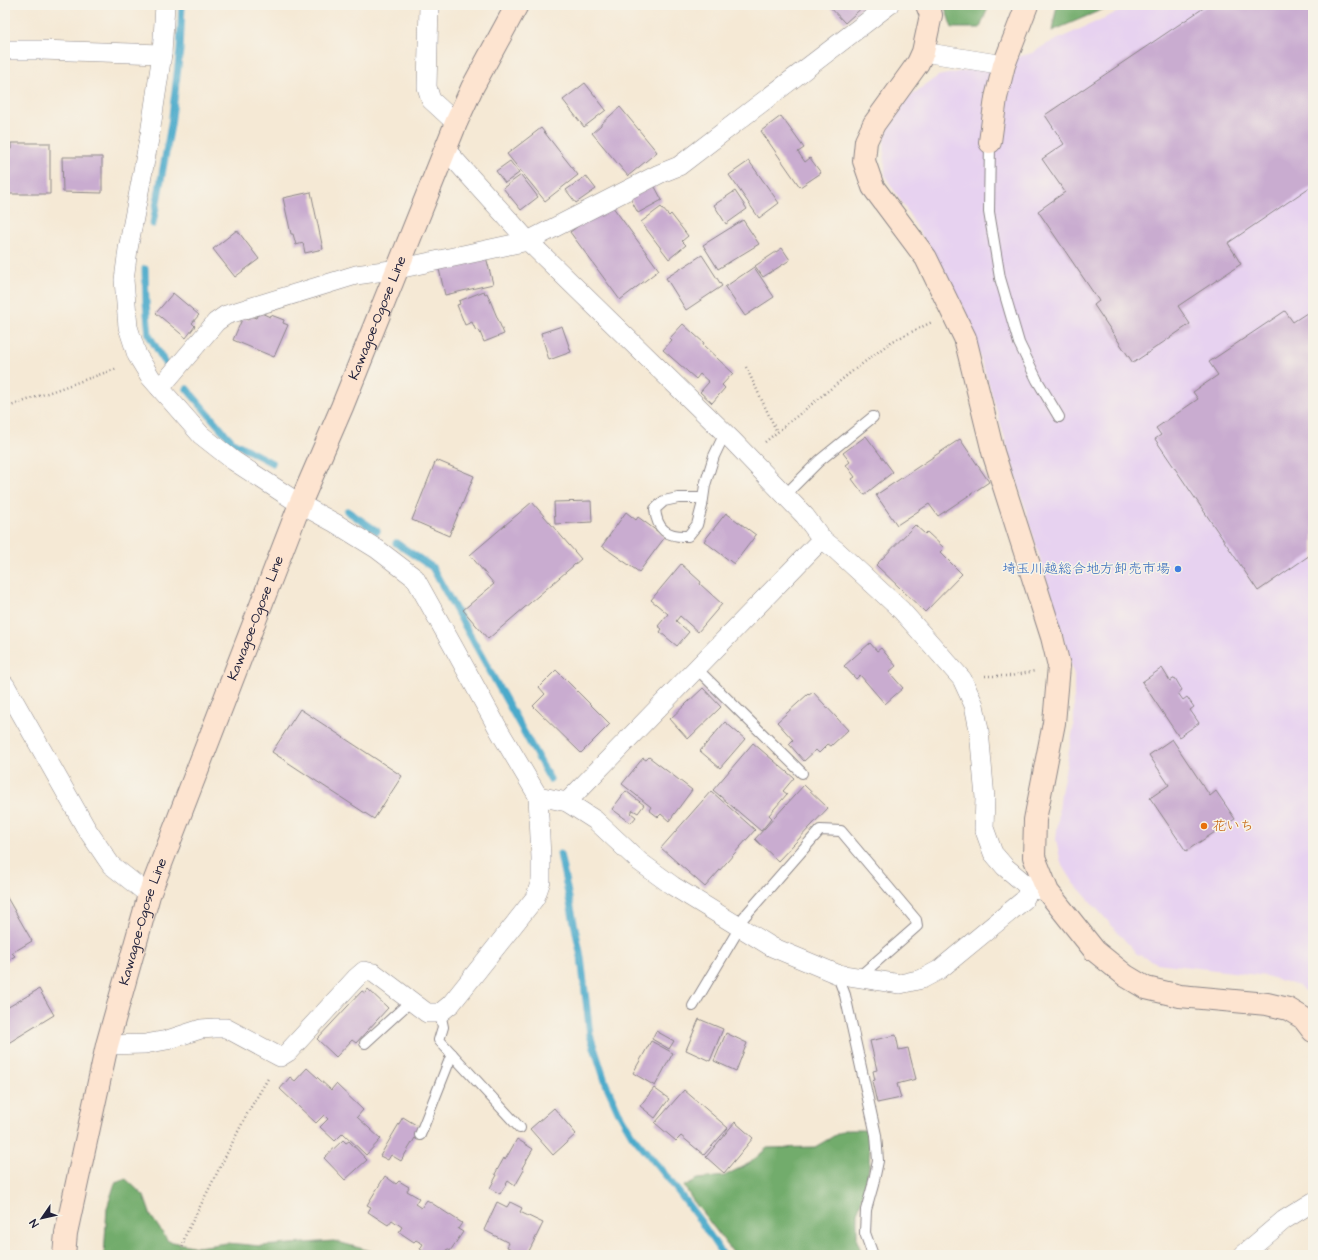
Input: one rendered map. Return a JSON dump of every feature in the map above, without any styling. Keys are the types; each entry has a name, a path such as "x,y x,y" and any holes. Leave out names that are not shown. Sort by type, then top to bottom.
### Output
{"street":[{"path":"106,1045 145,1044 167,1040 202,1029 226,1028 280,1057 288,1052 364,971 374,973 427,1013 440,1013 451,1004 535,898 541,881 538,796 500,732 415,578 377,549 335,523 300,504 234,461 201,435 151,378 139,360 128,327 124,280 128,249 150,134 162,54 165,5"},
{"path":"429,5 427,87 431,100 456,123"},
{"name":"Kawagoe-Ogose Line","path":"64,1255 66,1233 106,1045 149,895 300,504 342,407 456,123 472,88 517,5"},
{"path":"160,388 216,322 226,315 356,275 398,269 528,241 659,174 679,166 889,5"},
{"path":"927,5 931,15 923,52 918,63 874,124 866,142 864,161 873,187 926,258 965,338 993,452 1052,637 1059,666 1054,723 1035,820 1034,857 1039,890"},
{"path":"990,142 996,98 1004,65 1027,5"},
{"path":"5,50 162,54"},
{"path":"923,52 1004,65"},
{"path":"446,150 528,241 725,433 805,516 822,539 901,610 962,679 974,705 979,730 985,793 984,828 993,853 1004,867 1039,890 1095,951 1126,976 1146,988 1180,996 1267,1004 1288,1008 1302,1018 1313,1031"},
{"path":"568,802 822,539"},
{"path":"5,685 86,828 111,865 149,895"},
{"path":"538,796 568,802 595,820 640,862 673,886 772,947 837,974 900,984 922,979 939,970 1024,900 1039,890"},
{"path":"1243,1255 1284,1220 1313,1202"}],"lane":[{"path":"990,142 990,212 1000,278 1019,343 1037,380 1059,417"},
{"path":"785,495 819,461 873,417"},
{"path":"703,498 678,498 664,501 655,509 656,518 665,532 676,536 688,536 697,524 703,498 705,485 714,456 725,433"},
{"path":"697,669 802,773"},
{"path":"693,1006 739,926 820,830 841,831 916,920 917,926 859,977"},
{"path":"837,974 845,995 876,1135 878,1161 866,1210 865,1233 873,1255"},
{"path":"365,1043 411,1001"},
{"path":"440,1013 443,1027 439,1040 520,1128"},
{"path":"420,1135 452,1054"}],"path":[{"path":"748,457 850,373 891,342 930,322 953,314"},
{"path":"5,408 139,360"},
{"path":"746,367 777,432"},
{"path":"962,679 984,676 1011,676 1059,666"},
{"path":"181,1255 184,1236 245,1118 280,1057"}],"shaded area":[{"name":"埼玉川越総合地方卸売市場","path":"1133,5 1313,5 1313,997 1299,986 1266,976 1157,963 1137,954 1074,883 1061,863 1056,840 1061,793 1074,725 1074,675 990,387 964,308 885,176 884,134 904,102 938,76 977,68 1032,53 1045,45"}],"green space":[{"path":"944,5 989,5 980,28 952,28"},
{"path":"1057,5 1113,5 1052,31"},
{"path":"844,1130 868,1130 870,1144 869,1167 866,1186 857,1213 857,1241 863,1255 735,1255 692,1199 684,1186 698,1179 724,1176 750,1163 767,1148 815,1147"},
{"path":"126,1179 144,1196 151,1216 168,1241 197,1247 227,1243 261,1246 334,1241 385,1255 104,1255 107,1208 115,1183"}],"building":[{"path":"828,5 865,5 845,23"},
{"path":"1208,5 1313,5 1313,185 1228,243 1241,264 1178,306 1190,324 1133,363 1094,305 1099,301 1038,211 1065,192 1042,159 1064,144 1045,115"},
{"path":"585,83 606,110 584,127 563,100"},
{"path":"620,107 657,152 628,176 592,133"},
{"path":"781,116 804,148 798,152 805,162 810,158 821,173 800,187 761,131"},
{"path":"541,128 578,175 545,201 507,154"},
{"path":"11,143 50,143 50,194 8,194 7,149 11,149"},
{"path":"62,157 102,157 102,193 63,192"},
{"path":"510,161 519,173 505,183 496,171"},
{"path":"749,161 779,203 759,218 729,175"},
{"path":"521,175 538,197 521,210 503,188"},
{"path":"586,176 596,189 576,203 566,190"},
{"path":"654,185 662,200 638,213 630,198"},
{"path":"735,191 747,209 726,224 714,205"},
{"path":"311,192 323,249 305,253 303,243 296,245 293,234 291,234 283,198"},
{"path":"610,203 659,270 620,300 570,232"},
{"path":"661,207 669,216 671,214 688,236 682,241 686,245 669,259 641,222"},
{"path":"743,220 759,244 718,269 703,245"},
{"path":"237,230 259,259 235,277 213,249"},
{"path":"782,248 790,260 763,277 755,266"},
{"path":"485,253 493,284 445,295 438,265"},
{"path":"702,255 722,286 686,310 666,278"},
{"path":"754,267 774,297 745,316 725,287"},
{"path":"484,291 485,294 487,293 504,334 484,342 479,330 476,331 472,322 465,325 457,305 460,304 459,301"},
{"path":"173,293 199,315 192,323 195,326 186,338 156,313"},
{"path":"1313,309 1313,553 1258,591 1155,439 1161,435 1156,428 1198,399 1193,392 1218,375 1209,362 1285,311 1293,322"},
{"path":"259,312 270,317 271,315 284,320 283,323 288,325 274,357 233,340 243,317 248,320 250,316 256,318"},
{"path":"683,324 733,373 722,385 725,388 712,403 700,392 709,382 700,374 696,379 663,350 672,340 670,338"},
{"path":"562,326 571,352 549,360 541,333"},
{"path":"866,436 893,472 864,495 852,479 855,477 846,465 850,462 843,453"},
{"path":"960,439 989,482 938,516 929,504 897,525 876,495"},
{"path":"436,460 474,476 449,536 412,520"},
{"path":"591,501 592,522 555,524 554,502"},
{"path":"532,502 581,559 488,639 463,610 494,584 470,555"},
{"path":"626,512 636,520 638,517 665,537 639,572 602,546"},
{"path":"726,513 756,535 734,564 704,541"},
{"path":"915,525 925,534 927,532 944,548 940,552 962,574 925,612 876,565"},
{"path":"681,564 722,604 698,632 680,616 676,621 689,632 677,646 660,632 662,629 658,626 668,614 651,600"},
{"path":"870,643 877,651 881,648 896,666 889,672 903,688 885,704 860,675 856,679 844,666"},
{"path":"1162,668 1170,681 1175,678 1182,690 1178,693 1183,700 1187,697 1194,707 1190,710 1199,723 1179,737 1142,682"},
{"path":"556,670 610,724 581,753 533,706 545,694 539,687"},
{"path":"703,688 721,707 688,739 670,719"},
{"path":"813,692 848,730 831,746 828,744 819,753 816,750 804,761 789,744 793,740 777,722 808,694 809,695"},
{"path":"300,709 402,776 374,819 272,752"},
{"path":"725,722 745,739 720,768 700,751"},
{"path":"1172,739 1210,796 1216,791 1235,819 1186,851 1150,798 1169,785 1149,755"},
{"path":"753,743 794,778 783,791 787,794 769,815 772,818 761,831 713,790"},
{"path":"649,757 692,790 669,821 661,814 658,817 649,810 651,807 622,784 643,758 646,760"},
{"path":"804,785 828,808 778,861 755,839"},
{"path":"626,791 644,805 638,813 633,810 631,813 636,817 631,823 612,809"},
{"path":"711,791 755,830 705,887 661,848"},
{"path":"5,894 32,941 12,953 15,956 5,962"},
{"path":"39,989 54,1015 5,1045 5,1009"},
{"path":"368,989 388,1008 356,1043 352,1040 336,1057 317,1039 362,991 365,993"},
{"path":"699,1019 723,1029 710,1061 686,1050"},
{"path":"656,1031 674,1041 669,1049 652,1039"},
{"path":"726,1033 747,1043 736,1071 714,1061"},
{"path":"896,1035 899,1050 908,1048 916,1079 897,1084 901,1098 877,1103 872,1081 875,1080 873,1071 877,1070 870,1041"},
{"path":"651,1041 673,1053 655,1086 633,1073"},
{"path":"307,1068 331,1090 336,1084 363,1110 357,1117 381,1139 366,1155 343,1133 335,1141 320,1127 328,1119 324,1115 316,1123 280,1089 290,1077 295,1081"},
{"path":"654,1088 669,1099 655,1118 640,1106"},
{"path":"684,1090 728,1128 704,1155 681,1136 676,1141 655,1123"},
{"path":"554,1108 576,1134 553,1155 530,1129"},
{"path":"403,1117 421,1128 401,1161 391,1155 388,1160 380,1156"},
{"path":"735,1122 753,1138 724,1173 706,1157"},
{"path":"517,1139 533,1149 522,1168 524,1170 515,1186 508,1181 500,1194 490,1188 497,1175 495,1174"},
{"path":"343,1140 346,1143 349,1141 367,1160 345,1180 324,1158"},
{"path":"385,1176 396,1184 399,1181 409,1187 407,1191 419,1198 415,1204 421,1208 427,1200 462,1223 458,1229 463,1232 450,1251 447,1249 444,1255 441,1255 435,1251 432,1255 429,1255 420,1249 423,1244 416,1240 414,1242 399,1232 402,1227 392,1220 388,1225 368,1212 371,1207 367,1205"},
{"path":"497,1202 507,1207 510,1202 522,1208 520,1212 543,1223 527,1255 507,1247 509,1243 484,1230"}],"waterway":[{"path":"153,224 171,125 180,50 182,5"},
{"path":"145,269 149,335 165,363"},
{"path":"187,389 233,442 272,463"},
{"path":"347,511 377,531"},
{"path":"396,543 432,567 550,779"},
{"path":"560,854 581,957 590,1035 606,1084 618,1111 632,1135 668,1178 701,1222 723,1255"}],"place":[{"name":"埼玉川越総合地方卸売市場","path":"1178,569"},
{"name":"花いち","path":"1204,826"}]}
